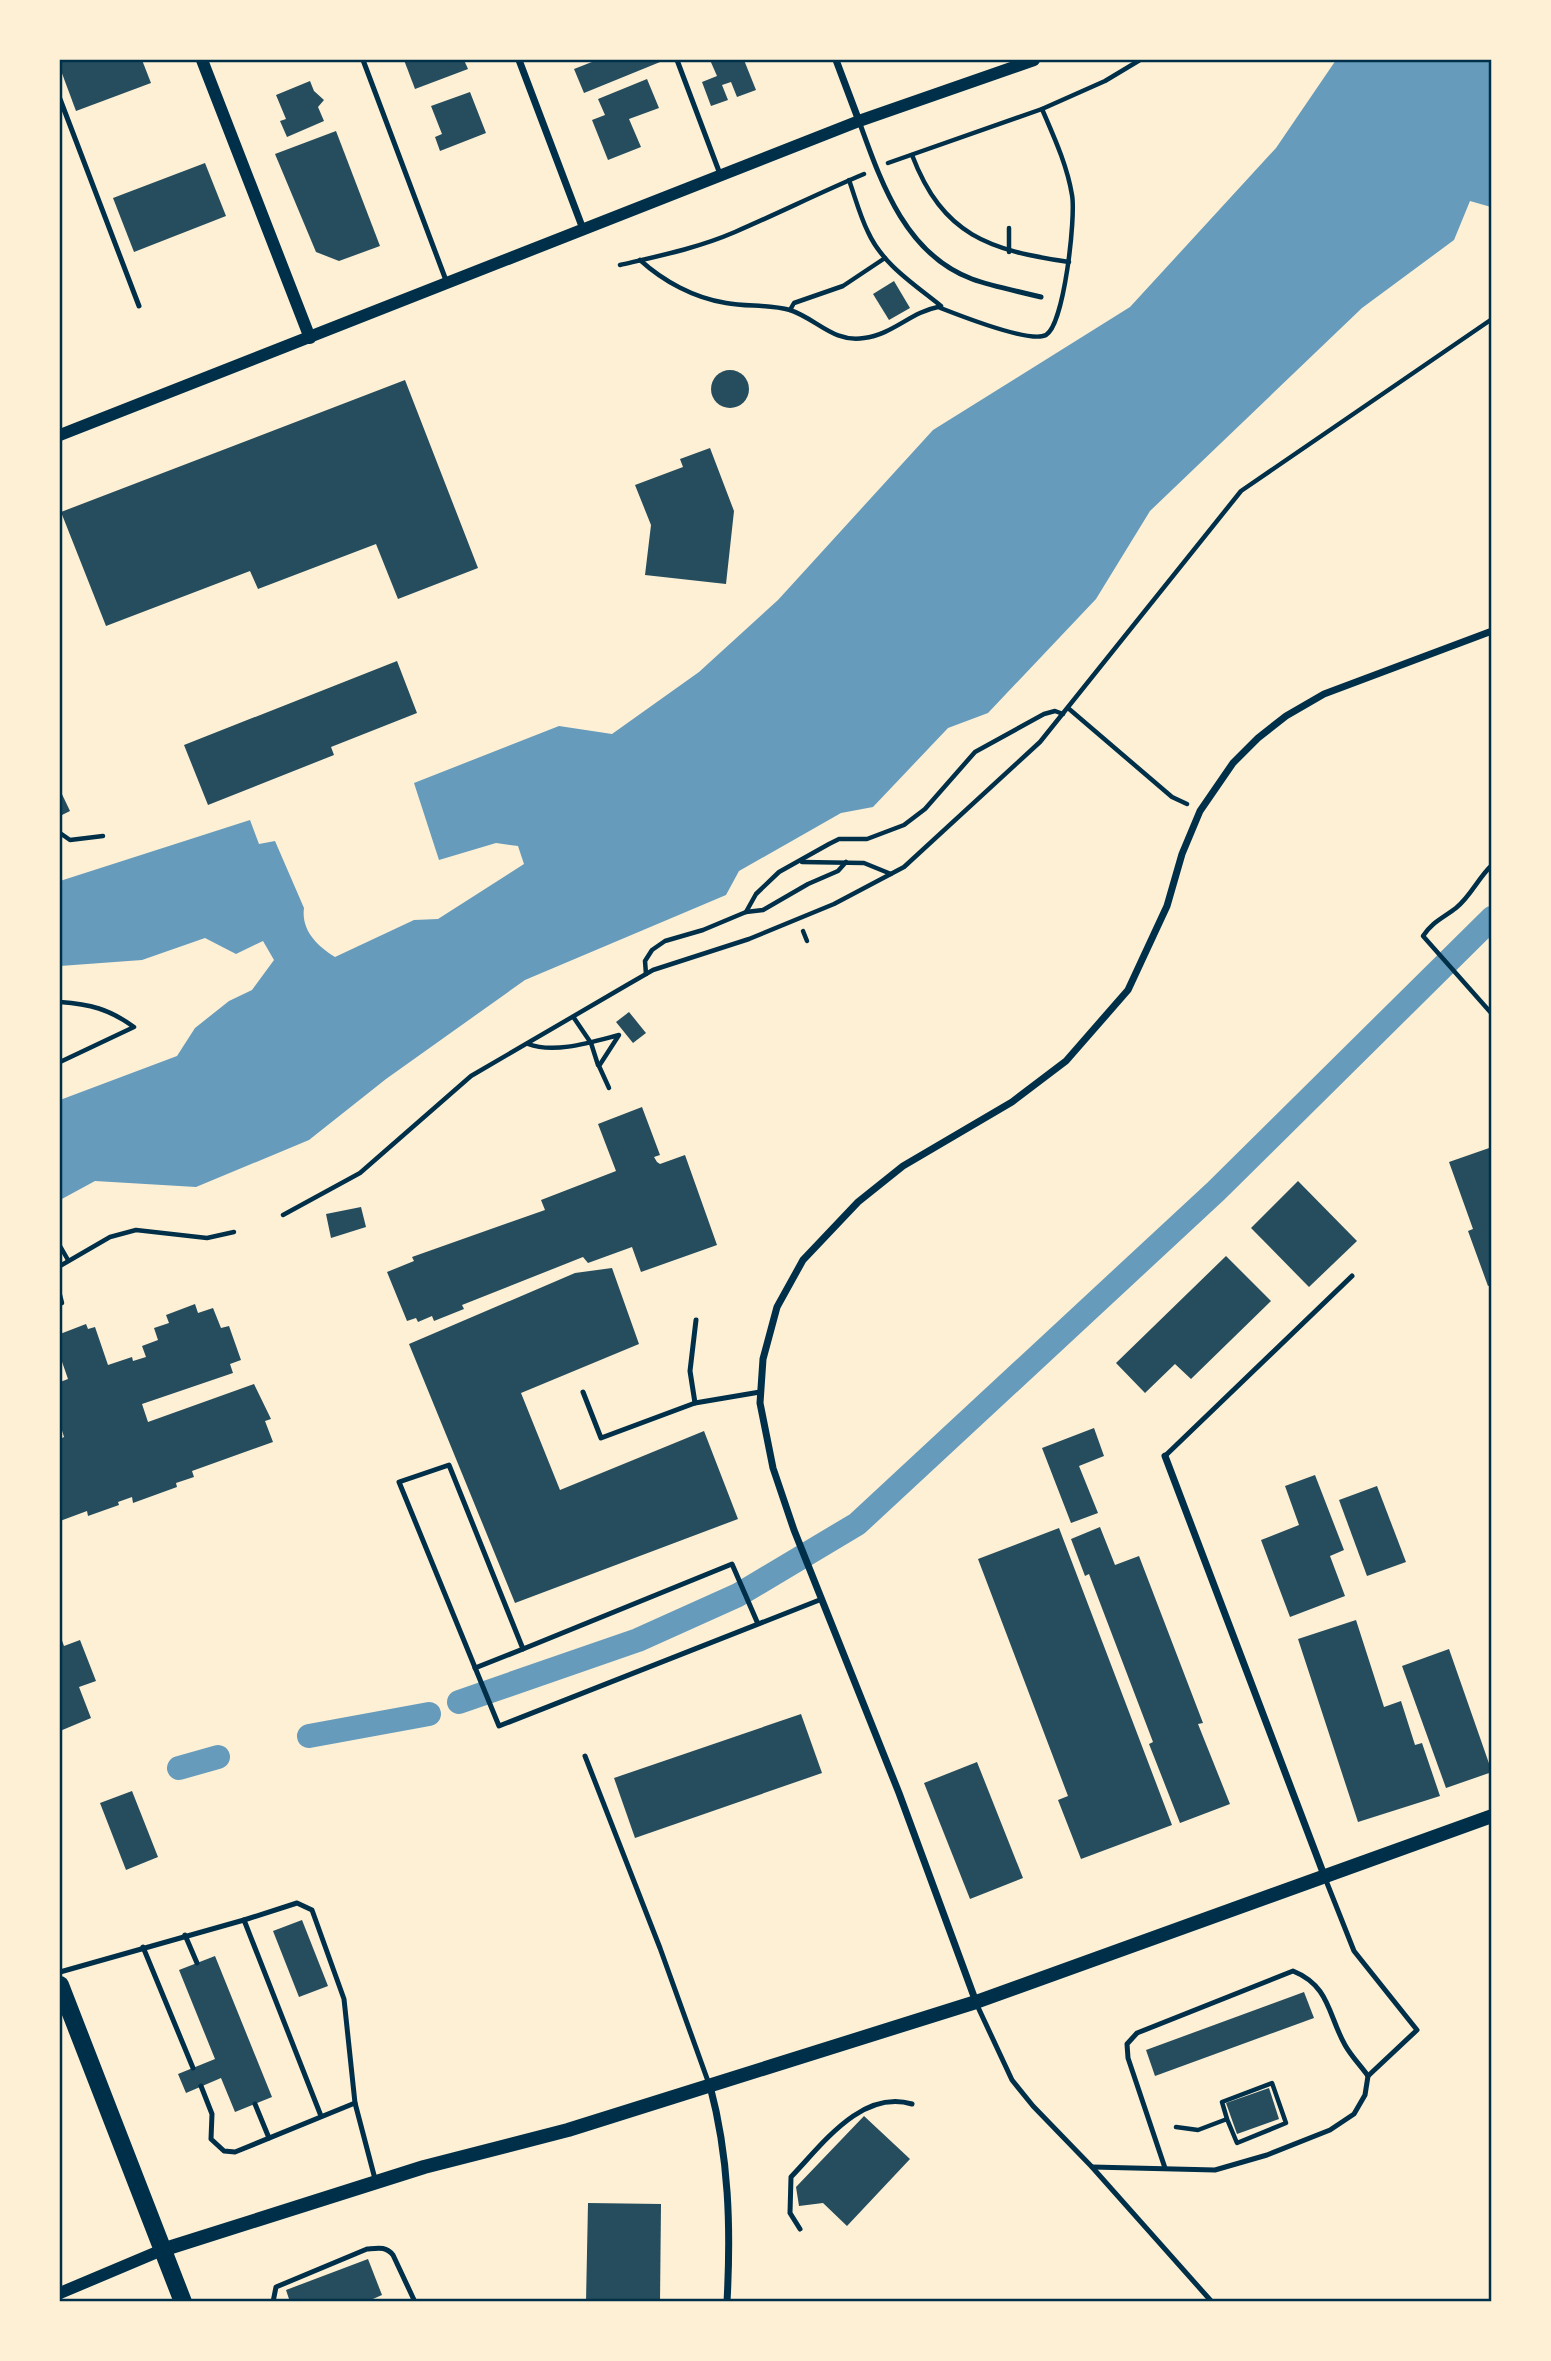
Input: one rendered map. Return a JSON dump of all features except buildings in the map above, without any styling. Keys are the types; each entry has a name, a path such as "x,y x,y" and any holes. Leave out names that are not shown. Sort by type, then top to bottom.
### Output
{"main road":[{"path":"162,2250 376,2182 568,2130 976,2002 1492,1816"},
{"path":"60,1985 183,2301"}],"street":[{"path":"202,60 310,338"},
{"path":"519,60 583,229"},
{"path":"836,60 859,121"},
{"path":"60,435 1003,65 1034,60"},
{"path":"976,2002 899,1793 794,1530 773,1468 760,1392 763,1359 777,1307 803,1260 858,1202 902,1166 1012,1102 1066,1061 1128,990 1167,906 1182,855 1200,811 1233,763 1258,737 1286,716 1324,694 1492,631"},
{"path":"1165,1456 1324,1875"},
{"path":"710,2086 720,2127 727,2186 730,2250 727,2301"},
{"path":"60,2293 162,2250"}],"lane":[{"path":"363,60 447,284"},
{"path":"677,60 721,176"},
{"path":"60,99 139,306"},
{"path":"859,121 876,169 904,226 933,257 971,278 1041,297"},
{"path":"1165,1456 1352,1276"},
{"path":"695,1403 690,1371 696,1320"},
{"path":"583,1392 601,1438 695,1403 760,1392"},
{"path":"523,1649 449,1465 399,1482 499,1727 822,1599"},
{"path":"475,1668 732,1564 758,1624"},
{"path":"585,1756 660,1948 710,2086"},
{"path":"1093,2166 1215,2170 1267,2155 1330,2130 1354,2114 1365,2095 1368,2076 1417,2030 1353,1951 1324,1875"},
{"path":"60,1972 297,1903 312,1910 344,1999 355,2103 376,2182"},
{"path":"244,1920 321,2116"},
{"path":"185,1935 197,1963"},
{"path":"143,1947 193,2068"},
{"path":"1165,2168 1128,2058 1127,2044 1137,2033 1293,1971 1309,1978 1327,2001 1345,2045 1368,2076"},
{"path":"976,2002 1012,2080 1033,2106 1093,2166 1212,2301"},
{"path":"201,2086 212,2114 211,2138 223,2151 235,2152 355,2103"},
{"path":"800,2229 790,2213 791,2177 851,2115 897,2100 912,2104"},
{"path":"255,2104 269,2138"},
{"path":"273,2301 276,2287 367,2249 380,2247 389,2250 393,2255 415,2301"}],"path":[{"path":"640,260 671,283 697,296 725,303 790,310 830,334 850,339 892,331 930,309 946,310 989,327 1037,337 1046,335 1054,327 1069,262 1073,197 1060,150 1042,109"},
{"path":"912,155 927,189 949,216 977,238 1009,252 1069,262"},
{"path":"849,180 868,232 885,258 946,310"},
{"path":"1009,228 1009,252"},
{"path":"790,310 794,303 843,286 885,258"},
{"path":"283,1214 360,1173 471,1076 646,974 769,931 834,904 892,874 926,849 1006,775 1069,708 1241,491 1492,319"},
{"path":"1069,708 1172,797 1189,805"},
{"path":"746,912 761,888 779,872 839,839 867,839 904,825 925,809 975,752 1044,714 1055,711 1063,714"},
{"path":"60,833 69,841 103,835"},
{"path":"801,861 814,864 846,862 879,867 892,874"},
{"path":"646,974 645,961 658,945 746,912 763,910 808,884 838,871 846,862"},
{"path":"1492,865 1456,908 1429,926 1423,936 1492,1014"},
{"path":"803,932 807,941"},
{"path":"60,1002 101,1007 112,1011 134,1027 60,1062"},
{"path":"574,1018 591,1043 609,1088"},
{"path":"528,1044 539,1048 591,1043 619,1035 599,1066"},
{"path":"60,1266 110,1237 136,1230 207,1238 234,1232"},
{"path":"60,1246 68,1261"},
{"path":"60,1295 62,1303"},
{"path":"1272,2083 1286,2123 1237,2143 1227,2119 1222,2102 1272,2083"},
{"path":"1176,2127 1198,2130 1227,2119"}],"water":[{"path":"1336,60 1491,60 1491,207 1470,201 1454,240 1362,308 1150,511 1096,599 988,713 948,728 873,807 841,813 739,871 726,895 525,980 386,1079 309,1140 196,1187 95,1181 60,1200 60,1100 177,1056 195,1028 229,1001 252,990 274,960 263,941 236,954 205,938 142,960 60,966 60,881 250,820 259,844 275,841 304,908 308,930 322,948 335,957 414,920 438,919 524,864 518,846 496,843 439,860 414,783 559,726 612,734 699,672 778,600 933,430 1130,307 1276,148"}],"waterway":[{"path":"459,1702 638,1640 738,1595 857,1524 1216,1191 1492,918"},
{"path":"309,1736 429,1714"},
{"path":"179,1768 218,1757"}]}
